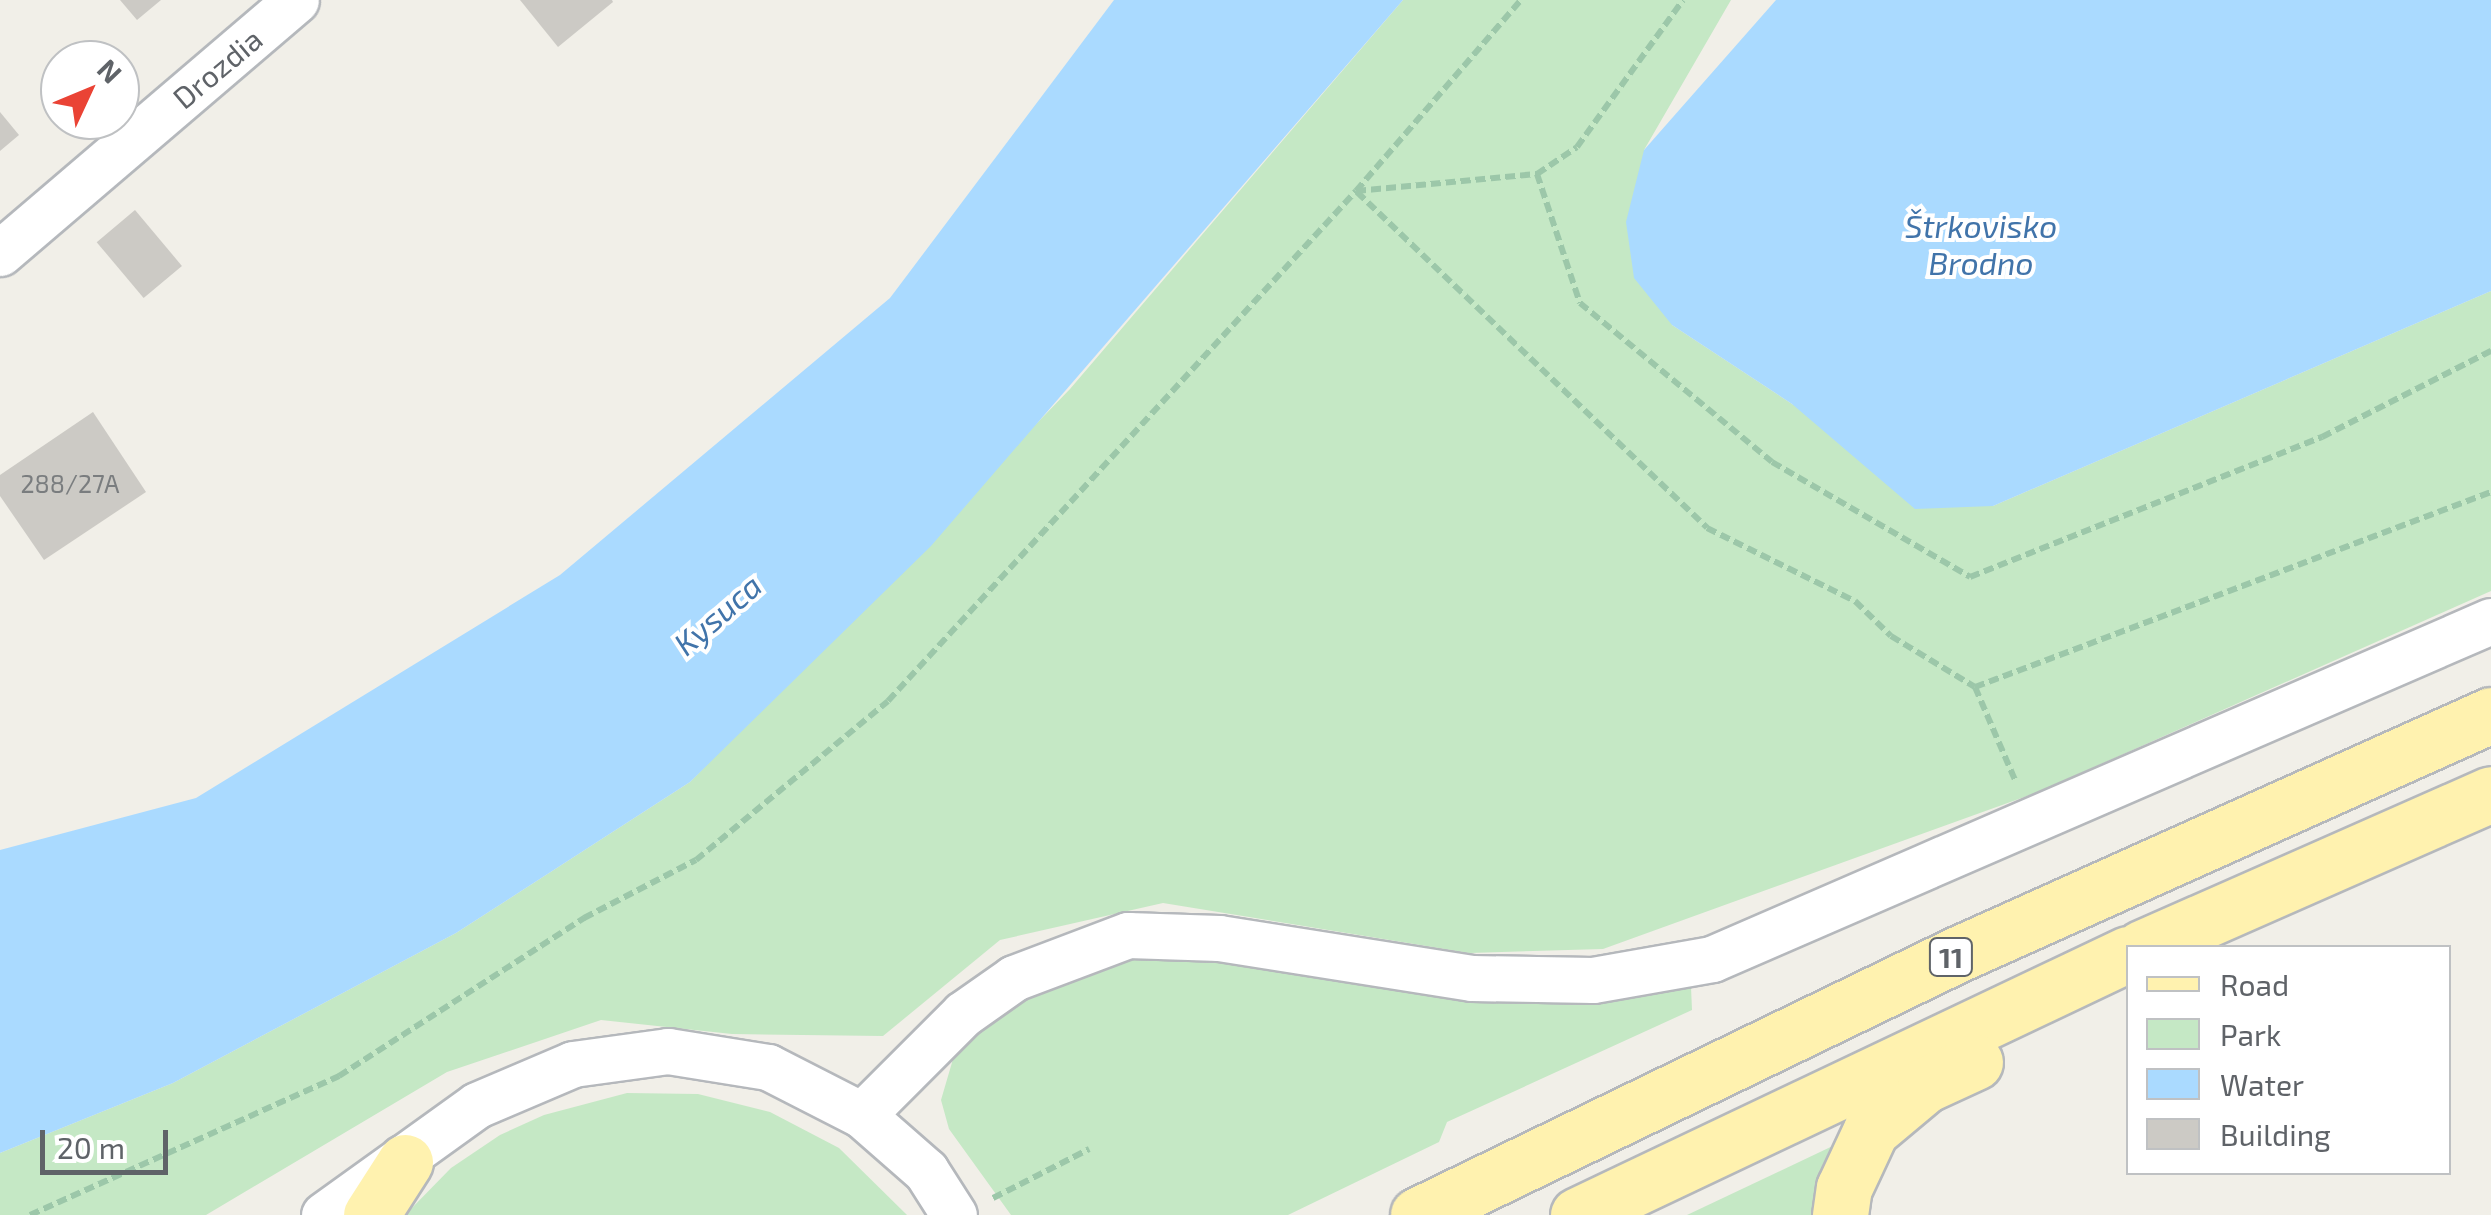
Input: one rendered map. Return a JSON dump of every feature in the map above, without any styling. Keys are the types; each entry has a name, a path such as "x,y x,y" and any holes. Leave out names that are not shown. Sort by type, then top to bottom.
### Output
{"main road":[{"name":"11","path":"1418,1215 1956,954 2491,715"},
{"name":"11","path":"2148,945 2491,794"},
{"name":"11","path":"1578,1215 2125,955"},
{"path":"1840,1215 1844,1188 1870,1130 1924,1085 2055,1025 2125,955"},
{"path":"371,1215 405,1162"}],"street":[{"name":"Drozdia","path":"0,252 296,0"},
{"path":"862,1115 963,1014 1014,978 1128,935 1219,938 1472,978 1593,980 1712,959 2491,621"},
{"path":"324,1215 405,1162 477,1106 573,1064 668,1051 768,1068 862,1115 926,1171 974,1206"}],"path":[{"path":"30,1215 338,1076 584,918 696,860 888,701 1356,191 1521,0"},
{"path":"1356,191 1536,174 1577,147 1683,0"},
{"path":"1536,174 1580,303 1772,462 1970,577 2322,437 2491,351"},
{"path":"1356,191 1707,528 1855,601 1890,636 1975,687 2033,821"},
{"path":"1975,687 2491,492"},
{"path":"974,1206 1089,1149"}],"green space":[{"path":"1403,0 1731,0 1644,150 1672,325 1792,404 1993,506 2491,291 2491,591 2038,792 1603,949 1469,953 1163,903 1000,940 883,1036 732,1034 601,1020 447,1072 206,1215 0,1215 0,1153 173,1083 456,933 690,782 1070,389"},
{"path":"1216,957 1581,1000 1691,987 1692,1010 1447,1122 1439,1142 1288,1215 1011,1215 949,1129 941,1100 958,1042 1057,979 1111,958"},
{"path":"627,1093 698,1094 770,1112 839,1148 907,1215 405,1215 451,1168 500,1135 544,1115"},
{"path":"1839,1143 1822,1215 1687,1215"}],"water":[{"name":"Kysuca","path":"1114,0 1403,0 931,546 690,782 456,933 173,1083 0,1153 0,850 196,798 560,575 890,298"},
{"name":"Štrkovisko Brodno","path":"1776,0 2491,0 2491,291 1993,506 1915,509 1792,404 1672,325 1634,278 1626,222 1644,150"}],"building":[{"path":"120,0 161,0 137,20"},
{"path":"520,0 612,0 613,2 558,47"},
{"path":"0,112 19,135 0,151"},
{"path":"135,210 182,266 144,298 97,242"},
{"path":"93,412 146,492 44,560 0,496 0,475"}]}
